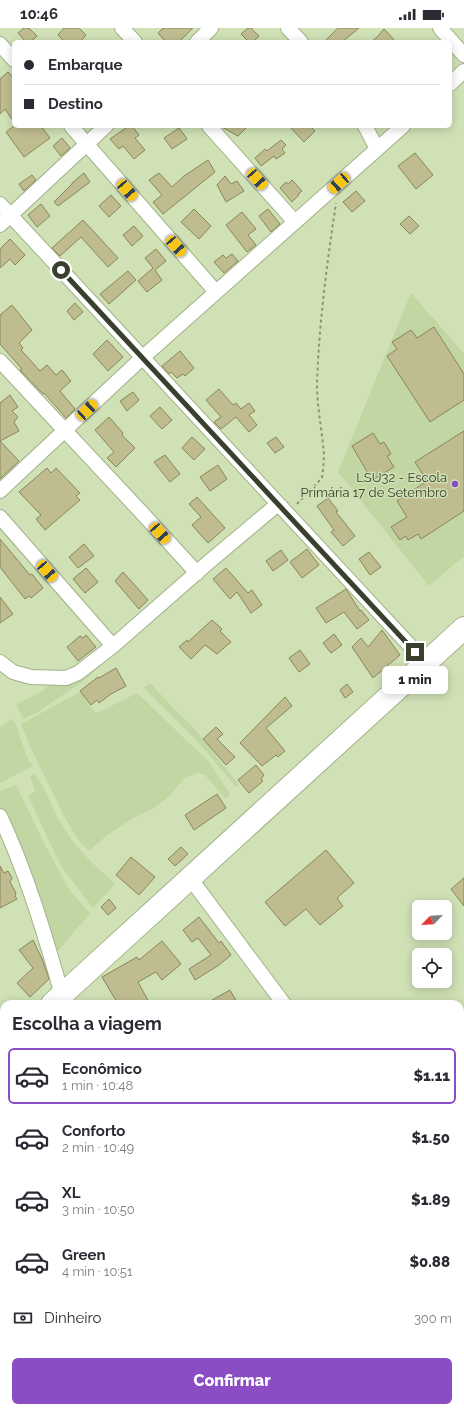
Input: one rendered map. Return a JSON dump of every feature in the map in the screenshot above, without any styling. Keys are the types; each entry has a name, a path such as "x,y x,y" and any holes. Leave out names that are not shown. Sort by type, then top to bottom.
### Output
{"main road":[{"path":"57,1000 464,628"}],"street":[{"path":"122,28 133,40"},
{"path":"199,40 211,28"},
{"path":"288,28 299,40"},
{"path":"440,28 451,40"},
{"path":"452,42 464,55"},
{"path":"0,44 12,58"},
{"path":"452,82 464,71"},
{"path":"73,128 216,292"},
{"path":"5,220 104,128"},
{"path":"211,128 295,222"},
{"path":"366,128 377,149"},
{"path":"0,491 142,358 401,128"},
{"path":"0,204 5,220 142,358 426,663"},
{"path":"0,361 197,573"},
{"path":"0,662 13,672 31,677 66,678 78,673 113,646 197,573 283,509"},
{"path":"0,517 113,646"},
{"path":"0,816 15,849 46,940 57,1000"},
{"path":"190,878 281,1000"}],"path":[{"path":"283,509 322,478 324,456 317,386 318,354 328,254 339,183"}],"shaded area":[{"path":"411,293 464,354 464,556 429,586 338,472"},
{"path":"105,654 108,659 82,682 36,713 23,719 16,704 39,693 56,680"},
{"path":"150,683 193,727 239,785 236,787 198,742 144,688"},
{"path":"80,692 97,713 137,693 208,761 230,794 226,799 205,775 198,773 186,777 166,799 154,808 135,817 106,836 89,851 77,838 63,814 21,724"},
{"path":"12,719 15,723 27,757 33,766 0,783 0,727"},
{"path":"35,774 47,794 57,817 73,842 90,861 115,884 93,908 59,862 28,796 35,791 30,776"},
{"path":"16,785 48,851 70,891 90,913 58,951 23,857 0,808 0,791"}],"building":[{"path":"24,28 29,28 37,36 32,40 24,40 18,33"},
{"path":"64,28 79,28 86,35 82,40 63,40 58,35"},
{"path":"163,28 193,28 181,40 164,40 158,33"},
{"path":"248,28 251,28 259,36 255,40 247,40 241,34"},
{"path":"338,28 359,28 344,40 326,40"},
{"path":"384,29 394,40 373,40"},
{"path":"8,72 12,77 12,119 5,109 0,114 0,79"},
{"path":"12,128 42,128 50,138 24,157 6,132"},
{"path":"126,128 134,128 139,135 135,138 145,150 134,159 123,146 119,149 110,139"},
{"path":"179,128 187,139 172,149 164,138"},
{"path":"224,128 246,128 238,136"},
{"path":"291,128 312,128 315,131 304,142"},
{"path":"62,138 70,148 61,156 53,146"},
{"path":"281,140 286,145 282,149 285,153 276,159 274,156 261,166 255,158 265,149 267,151"},
{"path":"415,153 433,175 416,189 398,166"},
{"path":"208,160 215,172 163,214 153,202 162,195 149,180 159,173 172,187 184,176"},
{"path":"84,173 90,182 58,206 54,202"},
{"path":"32,175 36,180 24,191 19,184"},
{"path":"225,176 231,184 237,181 244,191 226,202 217,185"},
{"path":"292,180 302,191 292,202 280,188 286,182 288,184"},
{"path":"356,191 365,201 352,212 343,202"},
{"path":"111,195 121,206 109,217 99,206"},
{"path":"41,204 50,216 37,227 28,215"},
{"path":"194,209 211,226 199,239 181,222"},
{"path":"268,209 280,224 271,232 259,216"},
{"path":"242,212 256,229 248,235 256,245 247,252 226,225"},
{"path":"409,216 419,226 410,234 400,224"},
{"path":"83,220 118,258 108,267 81,237 60,256 52,248"},
{"path":"134,226 143,236 132,246 123,235"},
{"path":"10,239 25,255 15,265 10,259 0,268 0,249"},
{"path":"156,249 166,261 155,270 162,280 147,292 138,281 153,268 145,258"},
{"path":"232,254 238,261 224,273 214,262 223,255 226,258"},
{"path":"128,271 136,280 109,304 100,294"},
{"path":"75,303 83,312 74,320 67,311"},
{"path":"12,305 32,330 19,343 23,348 21,350 40,371 47,365 56,375 62,370 71,381 60,391 75,409 66,418 44,393 43,394 20,370 22,369 0,344 0,315"},
{"path":"434,327 464,374 464,400 430,422 387,356 397,349 392,342 411,330 417,338"},
{"path":"107,340 123,357 108,371 93,354"},
{"path":"180,351 194,368 185,376 183,374 177,378 171,372 169,374 162,366"},
{"path":"219,389 233,405 236,403 241,409 249,403 255,411 249,415 257,425 249,432 236,417 221,429 214,422 221,417 206,400"},
{"path":"133,392 139,400 127,411 120,401"},
{"path":"10,395 18,407 12,411 18,417 14,422 19,431 0,441 0,403"},
{"path":"160,407 172,420 162,429 150,416"},
{"path":"109,417 123,433 122,435 135,448 116,467 107,458 114,452 95,430"},
{"path":"464,431 464,511 421,539 418,534 408,540 406,536 400,540 391,527 407,517 397,501 427,481 415,462"},
{"path":"373,433 380,444 384,442 391,454 387,456 394,467 372,480 352,446"},
{"path":"192,437 205,449 194,460 182,448"},
{"path":"276,437 284,447 275,453 267,443"},
{"path":"0,441 19,461 0,479"},
{"path":"165,455 180,474 170,482 154,462"},
{"path":"218,465 227,479 210,491 200,477"},
{"path":"47,468 51,473 56,468 80,493 76,496 80,500 45,530 36,519 41,515 19,492"},
{"path":"197,497 225,528 208,543 192,525 201,517 189,504"},
{"path":"328,498 338,511 336,512 355,536 343,546 331,532 334,530 317,506"},
{"path":"0,539 43,588 31,598 29,596 25,599 0,567"},
{"path":"84,544 94,556 78,568 69,557"},
{"path":"307,549 319,565 302,578 290,562"},
{"path":"281,550 288,560 273,571 266,561"},
{"path":"369,552 381,567 370,575 359,559"},
{"path":"86,568 98,582 85,593 73,579"},
{"path":"226,568 248,593 252,590 262,605 251,613 237,592 230,599 213,579"},
{"path":"123,572 148,600 139,609 115,581"},
{"path":"346,589 360,611 361,610 369,620 357,629 344,612 326,623 316,608"},
{"path":"0,597 13,614 0,623"},
{"path":"212,620 222,629 220,631 231,642 217,654 205,645 191,659 179,647 187,640 188,642"},
{"path":"382,630 400,655 373,678 352,647 361,638 368,647"},
{"path":"334,634 342,645 331,653 323,643"},
{"path":"86,635 96,647 78,661 67,647 80,636 83,638"},
{"path":"300,650 310,664 299,672 289,658"},
{"path":"116,668 126,686 111,694 99,703 97,700 91,705 80,691 98,677 99,678"},
{"path":"347,684 353,692 345,698 340,690"},
{"path":"285,697 292,706 266,728 285,751 278,757 276,755 262,766 240,743"},
{"path":"216,727 223,734 217,739 235,757 226,765 203,739"},
{"path":"256,765 264,775 261,779 263,781 249,793 238,780"},
{"path":"217,794 226,808 194,830 185,815"},
{"path":"181,847 188,854 175,866 168,859"},
{"path":"326,850 354,883 337,898 343,906 320,925 306,909 285,926 265,902"},
{"path":"131,857 155,877 139,895 116,875"},
{"path":"0,866 4,873 8,871 12,878 10,882 16,893 15,896 17,899 0,908"},
{"path":"464,878 464,906 451,889"},
{"path":"109,899 116,908 108,915 101,907"},
{"path":"199,917 219,943 221,941 231,955 219,965 195,980 189,969 211,955 198,938 192,942 183,930"},
{"path":"33,940 43,961 49,979 30,997 17,983 33,968 19,950"},
{"path":"162,941 181,964 162,980 156,972 138,982 148,1000 116,1000 102,977 137,957 139,960"},
{"path":"230,990 236,1000 212,1000"}],"place":[{"name":"LSU32 - Escola Primária 17 de Setembro","path":"455,484"}],"route":[{"path":"61,270 415,652"}]}
